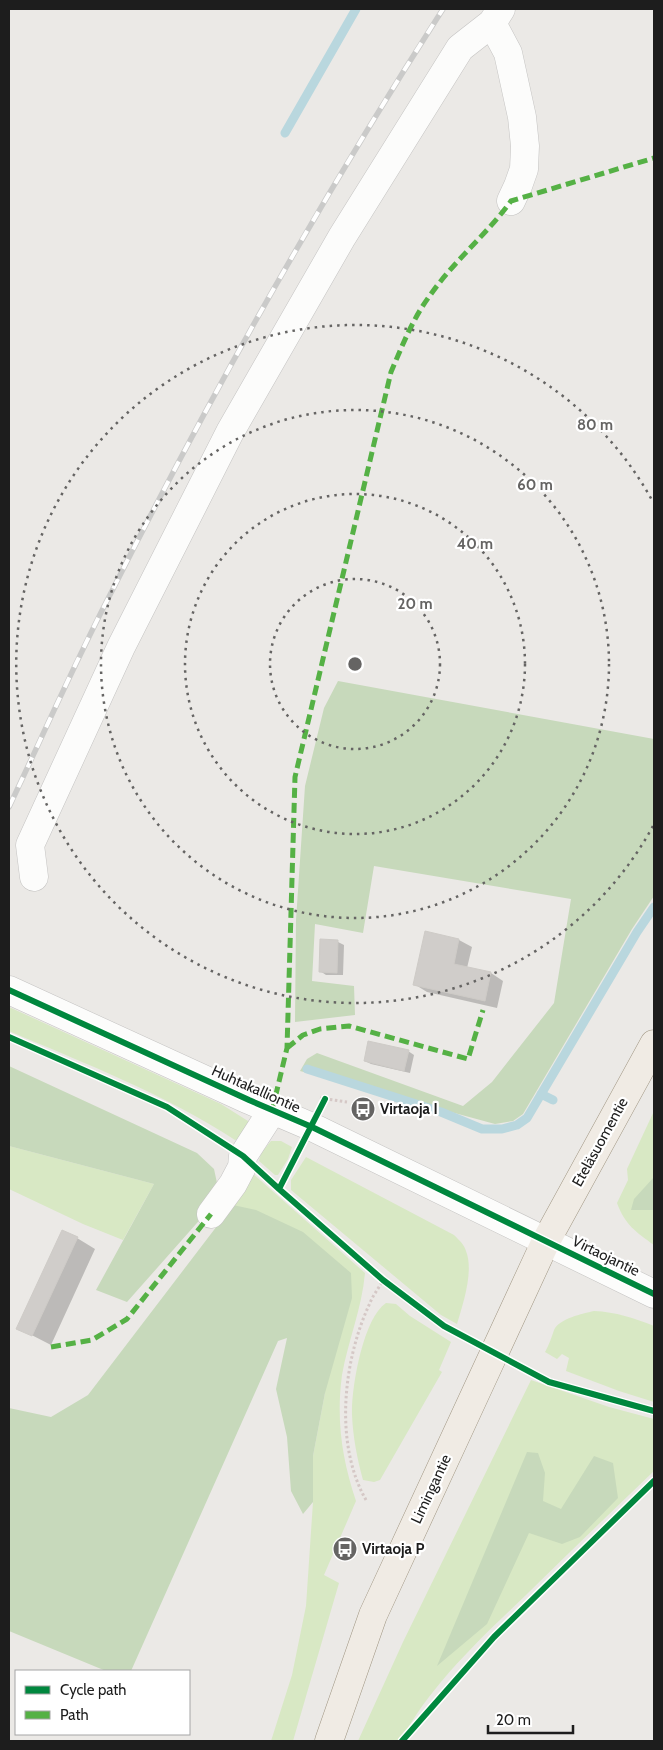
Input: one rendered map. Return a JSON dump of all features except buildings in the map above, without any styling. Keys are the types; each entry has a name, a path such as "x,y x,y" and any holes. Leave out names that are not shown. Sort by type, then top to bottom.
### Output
{"main road":[{"name":"Eteläsuomentie","path":"546,1241 654,1044"},
{"name":"Limingantie","path":"329,1741 373,1615 546,1241"}],"street":[{"path":"34,877 30,846 121,647 230,432 342,238 460,48 497,16 508,53 525,146 524,169 511,201"},
{"name":"Huhtakalliontie","path":"9,990 312,1127 546,1241"},
{"path":"211,1214 233,1184 242,1167 243,1156 272,1110"},
{"name":"Virtaojantie","path":"546,1241 654,1294"}],"path":[{"path":"312,1127 325,1099"},
{"path":"376,1274 391,1286"},
{"path":"366,1500 359,1487 347,1444 345,1413 348,1376 370,1303 384,1280"}],"green space":[{"path":"338,681 654,739 654,896 632,929 523,1114 513,1121 495,1124 300,1071 307,1059 317,1053 463,1106 492,1082 554,1003 571,899 374,866 363,933 315,924 312,981 354,986 355,1015 295,1022 296,920 305,786 324,708"},
{"path":"9,1007 221,1104 248,1121 248,1126 240,1138 235,1140 208,1123 153,1094 9,1031"},
{"path":"9,1066 197,1153 214,1169 220,1197 127,1302 96,1290 154,1184 9,1146"},
{"path":"654,1111 654,1245 627,1223 617,1203 628,1180 627,1169"},
{"path":"271,1141 281,1141 292,1147 288,1159 278,1175 275,1175 259,1161 261,1153"},
{"path":"9,1146 154,1184 123,1240 83,1224 9,1189"},
{"path":"306,1157 454,1235 459,1240 466,1251 469,1268 467,1288 457,1324 441,1315 291,1190 291,1180"},
{"path":"251,1172 365,1273 361,1299 342,1375 340,1392 340,1424 344,1455 356,1501 324,1575 339,1583 293,1741 271,1741 292,1675 306,1606 313,1502 313,1456 325,1393 233,1205"},
{"path":"654,1177 654,1210 631,1210 634,1199"},
{"path":"233,1205 256,1210 303,1232 351,1273 352,1298 325,1393 313,1456 313,1502 303,1514 291,1491 287,1437 276,1389 287,1338 278,1341 131,1670 104,1670 9,1631 9,1408 51,1417 88,1395"},
{"path":"386,1303 396,1304 410,1316 451,1342 439,1370 442,1372 380,1480 374,1482 363,1480 354,1439 352,1403 356,1372 365,1338 378,1311"},
{"path":"594,1311 625,1316 654,1326 654,1402 566,1371 569,1358 562,1354 557,1359 545,1352 554,1330 561,1322"},
{"path":"531,1380 609,1407 654,1419 654,1471 492,1627 458,1663 426,1701 401,1741 358,1741 403,1642"},
{"path":"527,1452 538,1453 545,1473 543,1501 561,1509 594,1456 613,1463 618,1498 580,1537 562,1544 529,1533 487,1624 437,1666"}],"waterway":[{"path":"285,133 356,9"},
{"path":"307,1069 441,1112 482,1129 502,1129 517,1125 527,1118 637,932 654,907"},
{"path":"541,1094 553,1100"}],"railway":[{"path":"9,807 99,616 230,367 312,222 398,79 443,9"}],"marked path":[{"path":"272,1111 287,1048 295,777 391,372 409,332 425,303 450,270 492,225 511,201 654,158"},
{"path":"287,1048 303,1035 320,1029 349,1026 468,1059 483,1010"},
{"path":"51,1347 92,1340 127,1319 211,1214"}],"cycle path":[{"path":"9,990 312,1127 654,1294"},
{"path":"9,1037 167,1107 243,1156 383,1280 444,1326 549,1382 654,1411"},
{"path":"279,1189 325,1099"},
{"path":"402,1741 494,1637 654,1481"}],"place":[{"name":"Virtaoja I","path":"363,1109"},
{"name":"Virtaoja P","path":"345,1549"}]}
